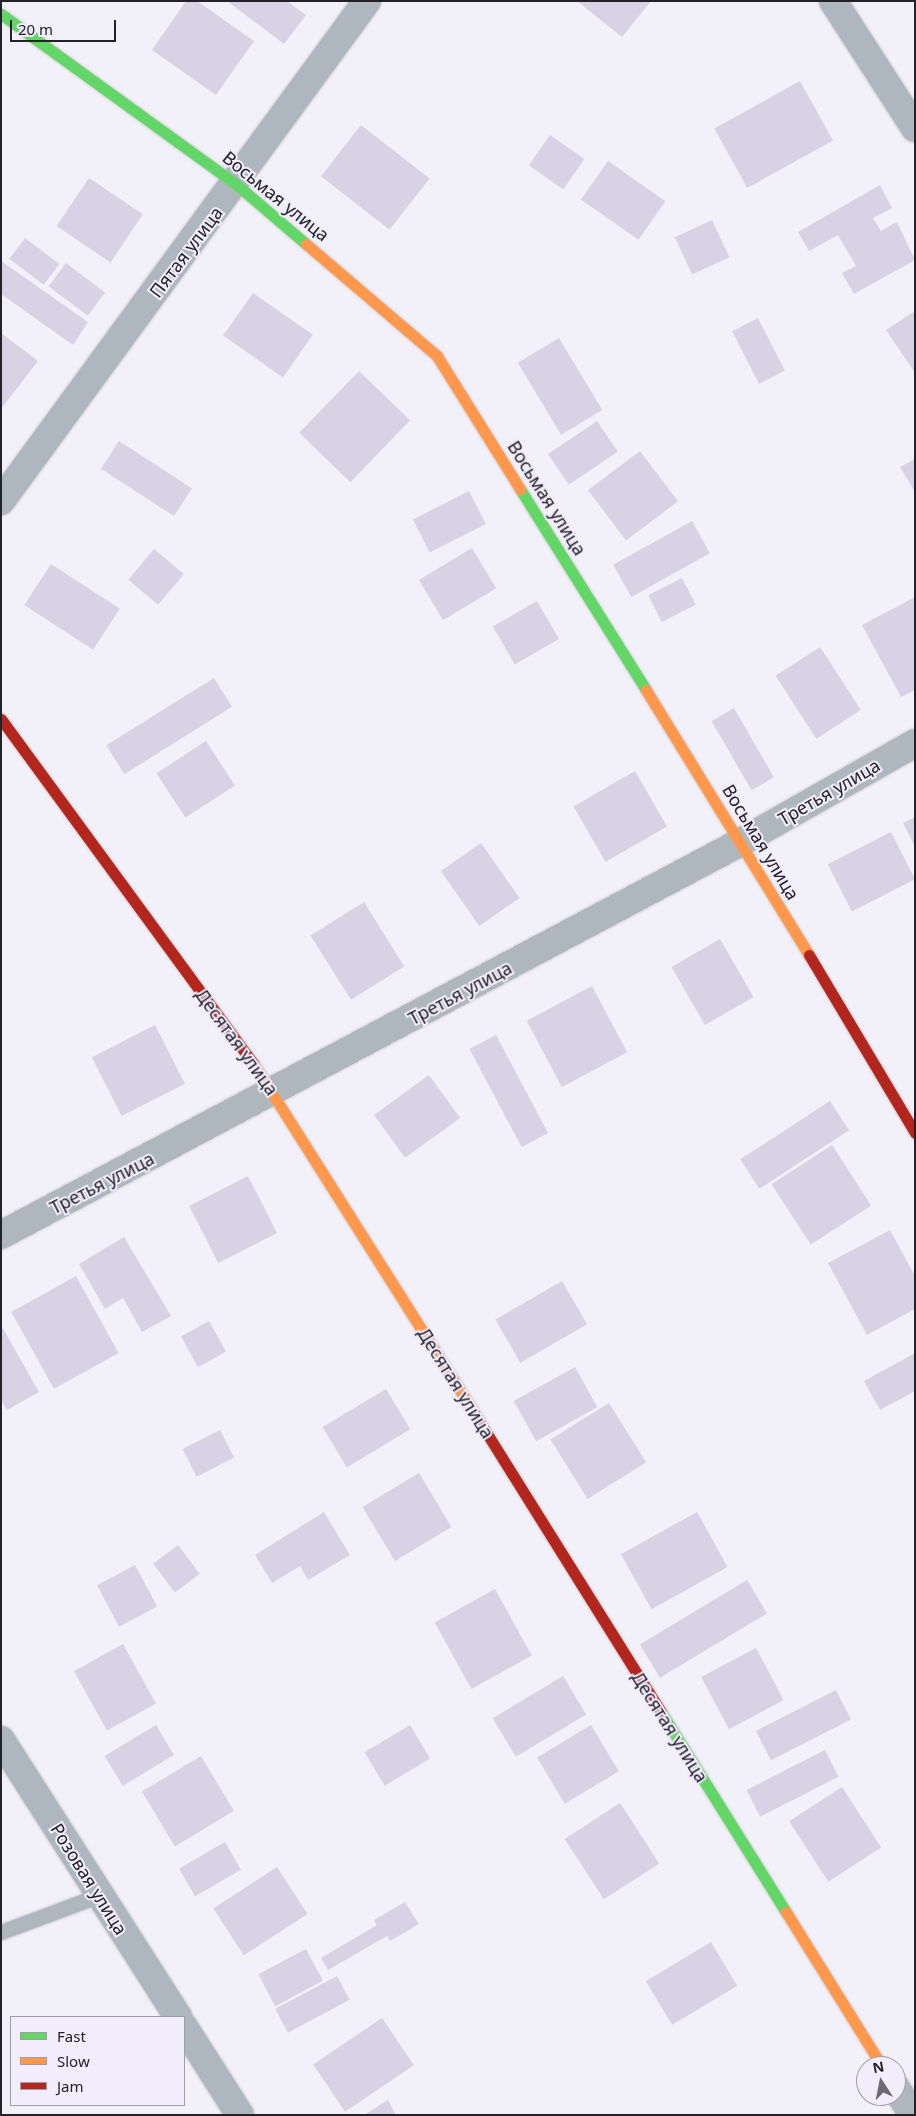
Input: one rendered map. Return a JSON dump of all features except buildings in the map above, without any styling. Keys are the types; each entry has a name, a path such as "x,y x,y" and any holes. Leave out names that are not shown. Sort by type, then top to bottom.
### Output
{"street":[{"name":"Пятая улица","path":"1,501 236,184 367,1"},
{"path":"833,1 915,128"},
{"name":"Восьмая улица","path":"1,14 236,184 437,356 741,842 915,1133"},
{"name":"Десятая улица","path":"1,719 275,1093 876,2056"},
{"name":"Третья улица","path":"1,1235 275,1093 741,842 915,743"},
{"name":"Розовая улица","path":"1,1740 177,2016"},
{"path":"185,2029 240,2115"},
{"path":"906,2104 913,2115"}],"lane":[{"path":"1,1932 100,1895"}],"traffic: fast":[{"path":"1,14 236,184 306,244"},
{"path":"520,489 646,690"},
{"path":"661,1712 786,1912"}],"traffic: slow":[{"path":"306,244 437,356 520,489"},
{"path":"646,690 809,955"},
{"path":"253,1063 471,1408"},
{"path":"786,1912 876,2056"}],"traffic: jam":[{"path":"1,719 253,1063"},
{"path":"809,955 915,1133"},
{"path":"471,1408 661,1712"}]}
